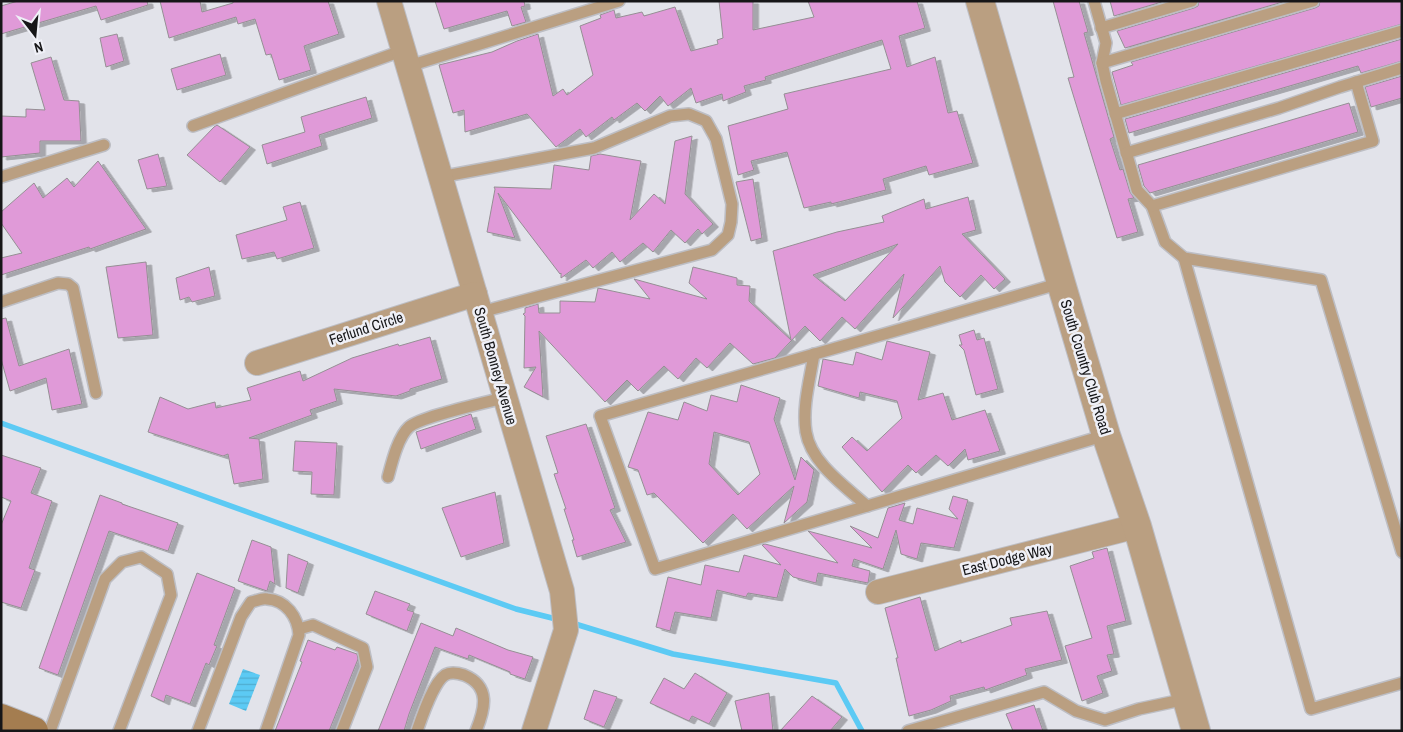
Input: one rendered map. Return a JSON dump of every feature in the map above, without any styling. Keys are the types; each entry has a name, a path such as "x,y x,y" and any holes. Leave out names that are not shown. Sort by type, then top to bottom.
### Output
{"main road":[{"path":"1,718 34,731"}],"street":[{"name":"South Bonney Avenue","path":"389,1 562,591 566,630 534,731"},
{"name":"South Country Club Road","path":"980,1 1061,283 1106,435 1137,526 1196,731"},
{"name":"Ferlund Circle","path":"257,363 478,303"},
{"name":"East Dodge Way","path":"878,592 1137,526"}],"lane":[{"path":"193,126 406,58 619,1"},
{"path":"1094,1 1106,43 1102,63 1126,154 1137,190 1152,206 1165,242 1184,258 1321,280 1402,552"},
{"path":"1101,28 1192,1"},
{"path":"1102,63 1313,1"},
{"path":"1115,114 1402,31"},
{"path":"1126,154 1279,108 1402,68"},
{"path":"1152,206 1373,141 1356,82"},
{"path":"440,177 594,148 670,116 690,114 706,121 716,139 732,204 728,235 712,250 478,303"},
{"path":"1,178 104,145"},
{"path":"1184,258 1311,709 1402,684"},
{"path":"1061,283 600,416 655,569 1106,435"},
{"path":"1,302 58,284 68,284 73,288 96,393"},
{"path":"814,354 806,403 806,432 818,458 867,506"},
{"path":"388,476 399,443 409,427 422,420 506,397"},
{"path":"50,731 105,578 122,562 141,557 167,574 171,595 119,731"},
{"path":"198,731 241,616 251,602 266,598 281,602 293,615 299,626 299,635 266,731"},
{"path":"299,629 313,625 363,648 367,667 342,731"},
{"path":"418,731 437,684 446,675 458,673 473,679 481,688 483,712 476,731"},
{"path":"908,731 1044,692 1076,710 1105,720 1186,699"}],"water":[{"path":"243,669 260,675 246,711 229,704"}],"building":[{"path":"18,1 147,1 148,5 101,20 96,6 1,34 1,6"},
{"path":"160,1 200,1 202,12 233,3 233,1 328,1 339,34 304,46 311,70 279,80 271,54 266,55 255,19 238,24 236,17 169,38"},
{"path":"435,1 524,1 525,6 521,7 526,22 512,26 507,11 444,29"},
{"path":"719,1 753,1 753,30 814,17 808,1 917,1 925,28 899,36 907,67 935,57 948,113 957,111 973,163 929,175 926,166 883,179 886,190 831,204 831,202 804,208 787,152 751,161 754,170 738,175 728,126 788,109 784,94 891,69 882,40 765,77 766,80 744,86 746,92 723,101 722,94 696,103 691,88 668,106 660,96 645,111 637,103 614,120 612,117 586,137 580,129 556,147 527,114 465,132 464,110 453,113 439,65 492,52 538,34 553,96 563,89 567,95 593,75 580,26 601,18 600,15 614,10 616,18 642,12 644,16 675,7 691,51 718,44 717,40 723,38"},
{"path":"1053,1 1079,1 1088,32 1084,33 1114,137 1110,139 1120,170 1123,169 1130,192 1134,198 1128,199 1138,232 1117,238 1068,78 1074,77"},
{"path":"1110,1 1165,1 1114,16"},
{"path":"1199,1 1286,1 1125,48 1117,31 1194,8 1198,6"},
{"path":"1320,1 1402,1 1402,24 1121,105 1112,72 1133,65 1131,62 1315,8 1319,6"},
{"path":"117,34 124,61 106,67 100,38"},
{"path":"1402,39 1402,61 1361,73 1358,66 1129,133 1125,119"},
{"path":"220,54 226,75 177,90 171,69"},
{"path":"51,57 64,100 79,101 81,141 40,141 40,153 1,157 1,116 26,117 26,109 45,110 31,63"},
{"path":"1402,76 1402,98 1371,107 1365,87"},
{"path":"366,97 372,118 319,135 322,146 267,164 262,145 305,132 301,117"},
{"path":"1349,103 1358,132 1150,193 1144,186 1138,165"},
{"path":"217,125 250,147 220,182 187,155"},
{"path":"692,136 685,194 713,224 702,234 698,229 685,243 671,230 653,252 643,243 620,262 612,252 593,268 586,260 561,278 561,273 498,193 515,238 487,232 494,187 551,189 554,165 589,170 591,156 600,154 641,161 630,220 654,194 665,204 675,141"},
{"path":"158,154 167,186 147,189 138,160"},
{"path":"98,161 146,229 90,249 89,247 1,275 1,258 22,253 1,223 1,212 34,183 43,198 67,178 74,187"},
{"path":"753,179 762,238 751,241 736,182"},
{"path":"968,197 976,230 962,234 1005,279 994,289 981,275 960,297 945,282 940,266 893,318 904,274 855,329 842,317 820,341 805,326 775,358 753,364 730,343 707,368 696,358 678,379 664,366 638,391 627,380 605,402 539,331 543,397 524,387 536,367 524,368 525,316 523,314 525,313 525,308 538,304 539,313 560,313 560,301 595,302 598,288 650,299 634,279 707,299 689,283 693,267 737,278 737,285 750,286 749,301 791,340 773,251 837,232 884,222 882,216 924,199 926,209","holes":["898,244 845,301 813,275"]},
{"path":"300,202 314,248 277,259 274,252 242,259 236,235 287,220 283,207"},
{"path":"146,262 153,335 118,338 106,267"},
{"path":"209,267 215,296 192,302 189,297 180,300 176,278"},
{"path":"6,318 19,366 69,349 82,404 52,410 46,378 10,391 1,359 1,319"},
{"path":"974,330 977,340 984,338 998,389 976,395 964,350 959,345 962,345 959,335"},
{"path":"430,337 442,379 410,389 410,391 396,396 334,389 337,401 310,410 312,415 249,438 259,439 263,479 234,484 228,454 223,456 148,432 160,397 188,409 215,402 216,408 251,400 247,388 300,371 303,381 352,358 398,344 399,346"},
{"path":"887,341 930,352 918,400 943,393 952,420 985,410 1000,451 968,460 965,449 948,466 936,455 916,473 908,465 882,492 842,447 852,437 867,451 902,418 897,401 860,392 859,398 818,386 823,359 853,365 856,352 882,360"},
{"path":"741,385 780,398 774,419 795,480 801,457 814,470 807,502 784,523 794,486 747,529 733,514 703,543 654,493 647,495 638,470 628,467 648,412 678,420 684,402 707,411 711,395 737,402","holes":["714,432 749,442 760,474 738,495 709,464"]},
{"path":"471,414 476,429 421,449 416,432"},
{"path":"586,424 615,508 610,510 626,542 577,557 572,540 574,540 564,509 566,509 554,474 558,473 546,436"},
{"path":"295,441 337,443 334,495 311,494 312,472 293,471"},
{"path":"1,455 41,468 31,493 52,501 29,568 35,570 21,608 1,602 1,525 11,501 1,497"},
{"path":"495,492 504,543 461,557 442,508"},
{"path":"100,495 178,523 168,551 109,531 58,675 39,668"},
{"path":"953,496 968,500 954,548 921,543 917,559 901,554 896,530 883,569 854,559 852,566 870,571 868,583 818,573 816,583 793,577 785,569 777,598 748,593 746,597 717,590 711,618 675,612 670,631 656,627 668,577 701,585 705,565 739,572 744,555 781,565 762,545 765,544 838,563 808,531 872,548 850,526 878,538 888,508 905,503 899,520 913,524 917,508 958,519 949,509"},
{"path":"252,540 271,547 275,584 270,581 267,591 238,581"},
{"path":"1107,548 1126,621 1107,626 1114,654 1107,655 1112,671 1097,676 1103,693 1082,701 1065,646 1092,638 1070,566 1094,558 1092,552"},
{"path":"288,554 308,562 298,593 286,588"},
{"path":"197,573 235,588 214,645 217,646 209,665 206,663 190,704 166,695 164,702 151,696"},
{"path":"375,591 410,604 407,610 414,612 407,631 366,614"},
{"path":"920,597 935,651 961,640 961,643 1012,625 1010,618 1047,611 1062,660 1025,669 1027,675 985,690 984,687 950,696 951,701 931,710 909,716 896,658 898,658 885,608"},
{"path":"421,623 453,636 456,628 508,650 533,657 525,679 469,655 468,659 435,647 404,731 378,731"},
{"path":"308,640 335,650 337,647 357,654 358,659 329,731 275,731 302,662 300,661"},
{"path":"695,673 727,693 709,724 692,716 689,721 650,703 664,678 684,689"},
{"path":"594,690 617,697 604,727 584,719"},
{"path":"769,693 773,731 742,731 735,701"},
{"path":"812,696 842,717 830,731 780,731"},
{"path":"1034,705 1043,731 1013,731 1006,714"}],"waterway":[{"path":"1,423 516,609 560,620"},
{"path":"572,623 673,654 836,683 862,731"}]}
